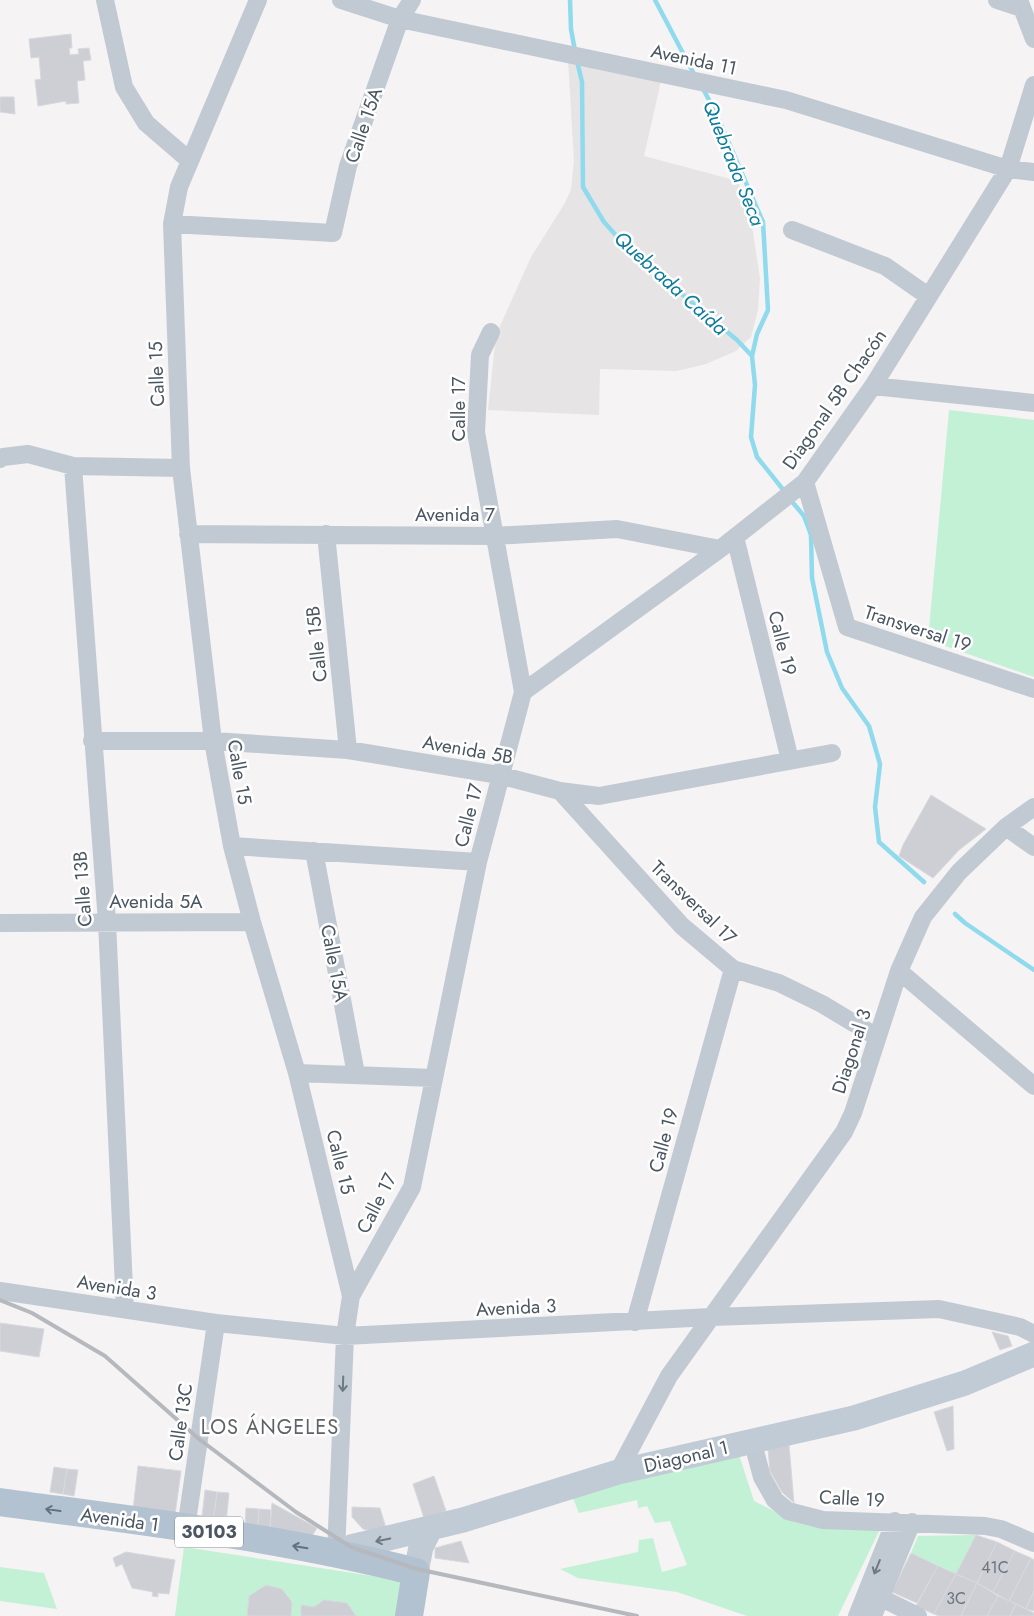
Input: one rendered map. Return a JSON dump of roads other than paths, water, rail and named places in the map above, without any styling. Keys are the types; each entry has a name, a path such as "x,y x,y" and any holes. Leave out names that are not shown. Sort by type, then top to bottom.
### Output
{"main road":[{"name":"Diagonal 1","path":"336,1553 351,1547 430,1529 618,1472 854,1418 965,1383 1034,1354"},
{"name":"Avenida 1","path":"0,1502 186,1528 336,1553 416,1572"},
{"path":"409,1616 416,1572 422,1548 430,1529"}],"street":[{"path":"105,0 114,50 127,93 146,123 190,161"},
{"name":"Calle 15","path":"258,0 179,187 172,224 181,468 213,741 232,846 252,922 297,1072 351,1296 345,1336 336,1553"},
{"name":"Avenida 11","path":"341,0 400,19 786,100 1008,169 1034,172"},
{"name":"Calle 15A","path":"172,224 333,233 348,166 400,19 412,0"},
{"path":"997,0 1020,4 1034,39"},
{"name":"Diagonal 5B Chacón","path":"523,692 720,549 805,482 873,386 1008,169 1034,85"},
{"path":"792,230 885,266 928,296"},
{"name":"Calle 17","path":"351,1296 412,1187 478,862 499,775 523,692 476,432 480,355 491,332"},
{"path":"873,386 1034,403"},
{"path":"0,459 28,454 73,466 181,468"},
{"name":"Calle 13B","path":"73,466 92,741 107,922 125,1309"},
{"name":"Transversal 19","path":"805,482 847,627 1034,689"},
{"name":"Avenida 7","path":"188,534 494,536 617,529 720,549"},
{"name":"Calle 15B","path":"326,534 348,750"},
{"name":"Calle 19","path":"735,537 790,760"},
{"name":"Avenida 5B","path":"92,741 213,741 348,750 499,775 560,791 599,796 790,760 832,754"},
{"name":"Transversal 17","path":"560,791 682,926 733,969 779,983 822,1004 878,1036"},
{"name":"Diagonal 3","path":"711,1317 844,1132 900,971 923,917 959,872 1006,826 1034,808"},
{"path":"1006,826 1034,847"},
{"path":"232,846 478,862"},
{"name":"Calle 15A","path":"314,852 356,1074"},
{"name":"Avenida 5A","path":"0,923 252,922"},
{"name":"Calle 19","path":"635,1322 733,969"},
{"path":"900,971 1034,1086"},
{"path":"297,1072 434,1078"},
{"path":"342,1257 370,1262"},
{"name":"Avenida 3","path":"0,1290 216,1323 345,1336 711,1317 939,1309 1020,1327 1034,1334"},
{"path":"618,1472 670,1376 711,1317"},
{"name":"Calle 13C","path":"186,1528 216,1323"},
{"name":"Calle 19","path":"752,1440 762,1477 775,1500 788,1511 823,1520 985,1526 1001,1529 1034,1543"},
{"path":"857,1616 874,1594 904,1522"},
{"path":"872,1616 874,1594"},
{"path":"874,1594 918,1616"}],"waterway":[{"name":"Quebrada Caída","path":"570,0 571,29 575,51"},
{"name":"Quebrada Seca","path":"655,0 695,76"},
{"name":"Quebrada Caída","path":"577,61 582,82 583,187 604,222 630,251 737,340 752,356"},
{"name":"Quebrada Seca","path":"702,87 715,111 763,222 768,310 757,334 752,356 755,385 751,437 757,457 785,492"},
{"name":"Quebrada Seca","path":"789,498 804,516 811,535 812,578 827,652 842,688 869,726 880,764 875,807 879,842 924,882"},
{"name":"Quebrada Seca","path":"955,914 965,923 1034,970"}],"railway":[{"path":"0,1300 32,1313 105,1356 199,1439 296,1512 351,1547 417,1569 637,1616"}],"district":[{"name":"LOS ÁNGELES","path":"270,1427"}]}
